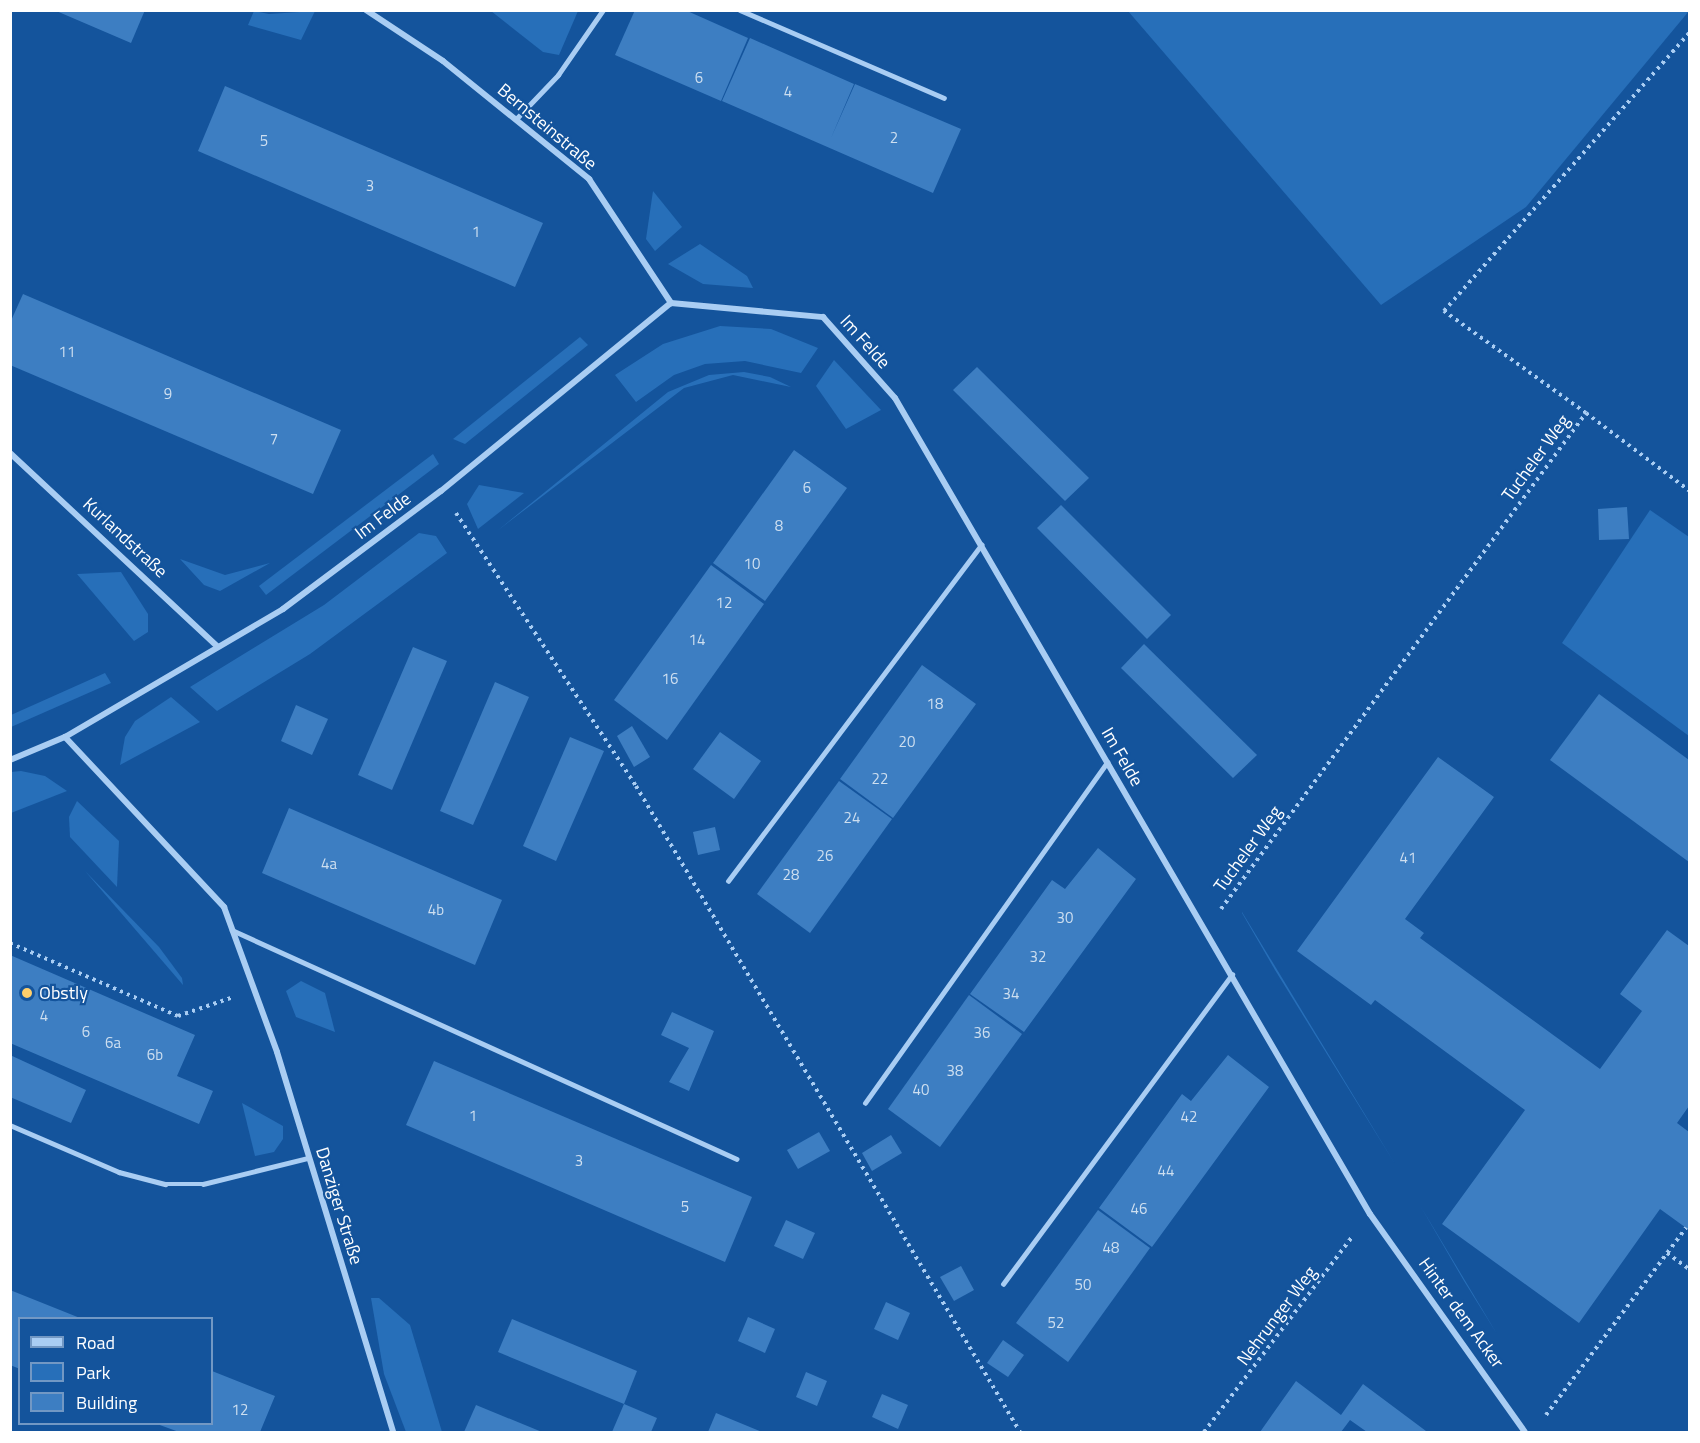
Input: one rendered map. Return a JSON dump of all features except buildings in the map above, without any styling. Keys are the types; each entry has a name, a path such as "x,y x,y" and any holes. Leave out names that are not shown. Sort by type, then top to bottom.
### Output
{"street":[{"name":"Bernsteinstraße","path":"366,10 443,61 589,178 671,303"},
{"name":"Im Felde","path":"10,759 65,737 283,609 441,491 671,303 823,317 895,398 1370,1214"},
{"name":"Kurlandstraße","path":"10,453 218,647"},
{"name":"Danziger Straße","path":"65,737 224,907 254,989 393,1432"},
{"name":"Hinter dem Acker","path":"1370,1214 1525,1432"}],"lane":[{"path":"516,119 558,75 603,10"},
{"path":"740,10 944,98"},
{"path":"728,880 981,545"},
{"path":"865,1103 1107,762"},
{"path":"232,930 737,1159"},
{"path":"1003,1284 1232,975"},
{"path":"10,1125 119,1172 165,1184 204,1184 308,1158"}],"path":[{"name":"Tucheler Weg","path":"1205,930 1586,413 1444,311 1689,32"},
{"path":"1586,413 1689,491"},
{"path":"441,491 636,786 1020,1432"},
{"path":"10,943 178,1016 254,989"},
{"name":"Nehrunger Weg","path":"1204,1432 1370,1214"},
{"path":"1540,1423 1686,1228"},
{"path":"1667,1253 1689,1270"}],"green space":[{"path":"254,11 269,14 315,11 301,40 248,25"},
{"path":"491,11 578,11 559,55 543,52"},
{"path":"1128,11 1689,11 1526,207 1381,305"},
{"path":"653,191 682,227 655,251 646,239"},
{"path":"700,244 747,276 753,288 703,284 668,264"},
{"path":"720,326 771,329 818,348 801,373 745,361 705,364 674,375 636,402 615,375 663,344"},
{"path":"580,337 588,345 465,444 453,439"},
{"path":"834,360 881,410 846,429 816,386"},
{"path":"744,372 770,377 791,387 733,375 684,388 497,531 668,392 709,375"},
{"path":"433,454 439,464 266,595 259,586"},
{"path":"479,485 524,493 478,529 467,504"},
{"path":"1650,510 1689,537 1689,736 1562,643"},
{"path":"419,533 436,536 447,553 310,654 217,711 190,687 324,605"},
{"path":"180,559 225,575 270,563 220,591 204,585"},
{"path":"121,572 148,614 148,632 134,641 77,574"},
{"path":"105,673 111,683 11,727 11,715"},
{"path":"171,697 200,722 120,765 125,737 135,721"},
{"path":"21,771 45,776 67,791 11,813 11,772"},
{"path":"77,801 119,841 117,887 70,837 69,817"},
{"path":"85,871 159,947 182,978 183,985"},
{"path":"1242,912 1395,1164 1275,970"},
{"path":"301,981 325,993 335,1032 296,1017 286,991"},
{"path":"242,1103 283,1126 283,1139 274,1152 255,1156"},
{"path":"1421,1207 1436,1232 1497,1334 1464,1281"},
{"path":"371,1298 379,1298 410,1325 442,1432 406,1432 384,1374"}],"place":[{"name":"Obstly","path":"27,993"}]}
